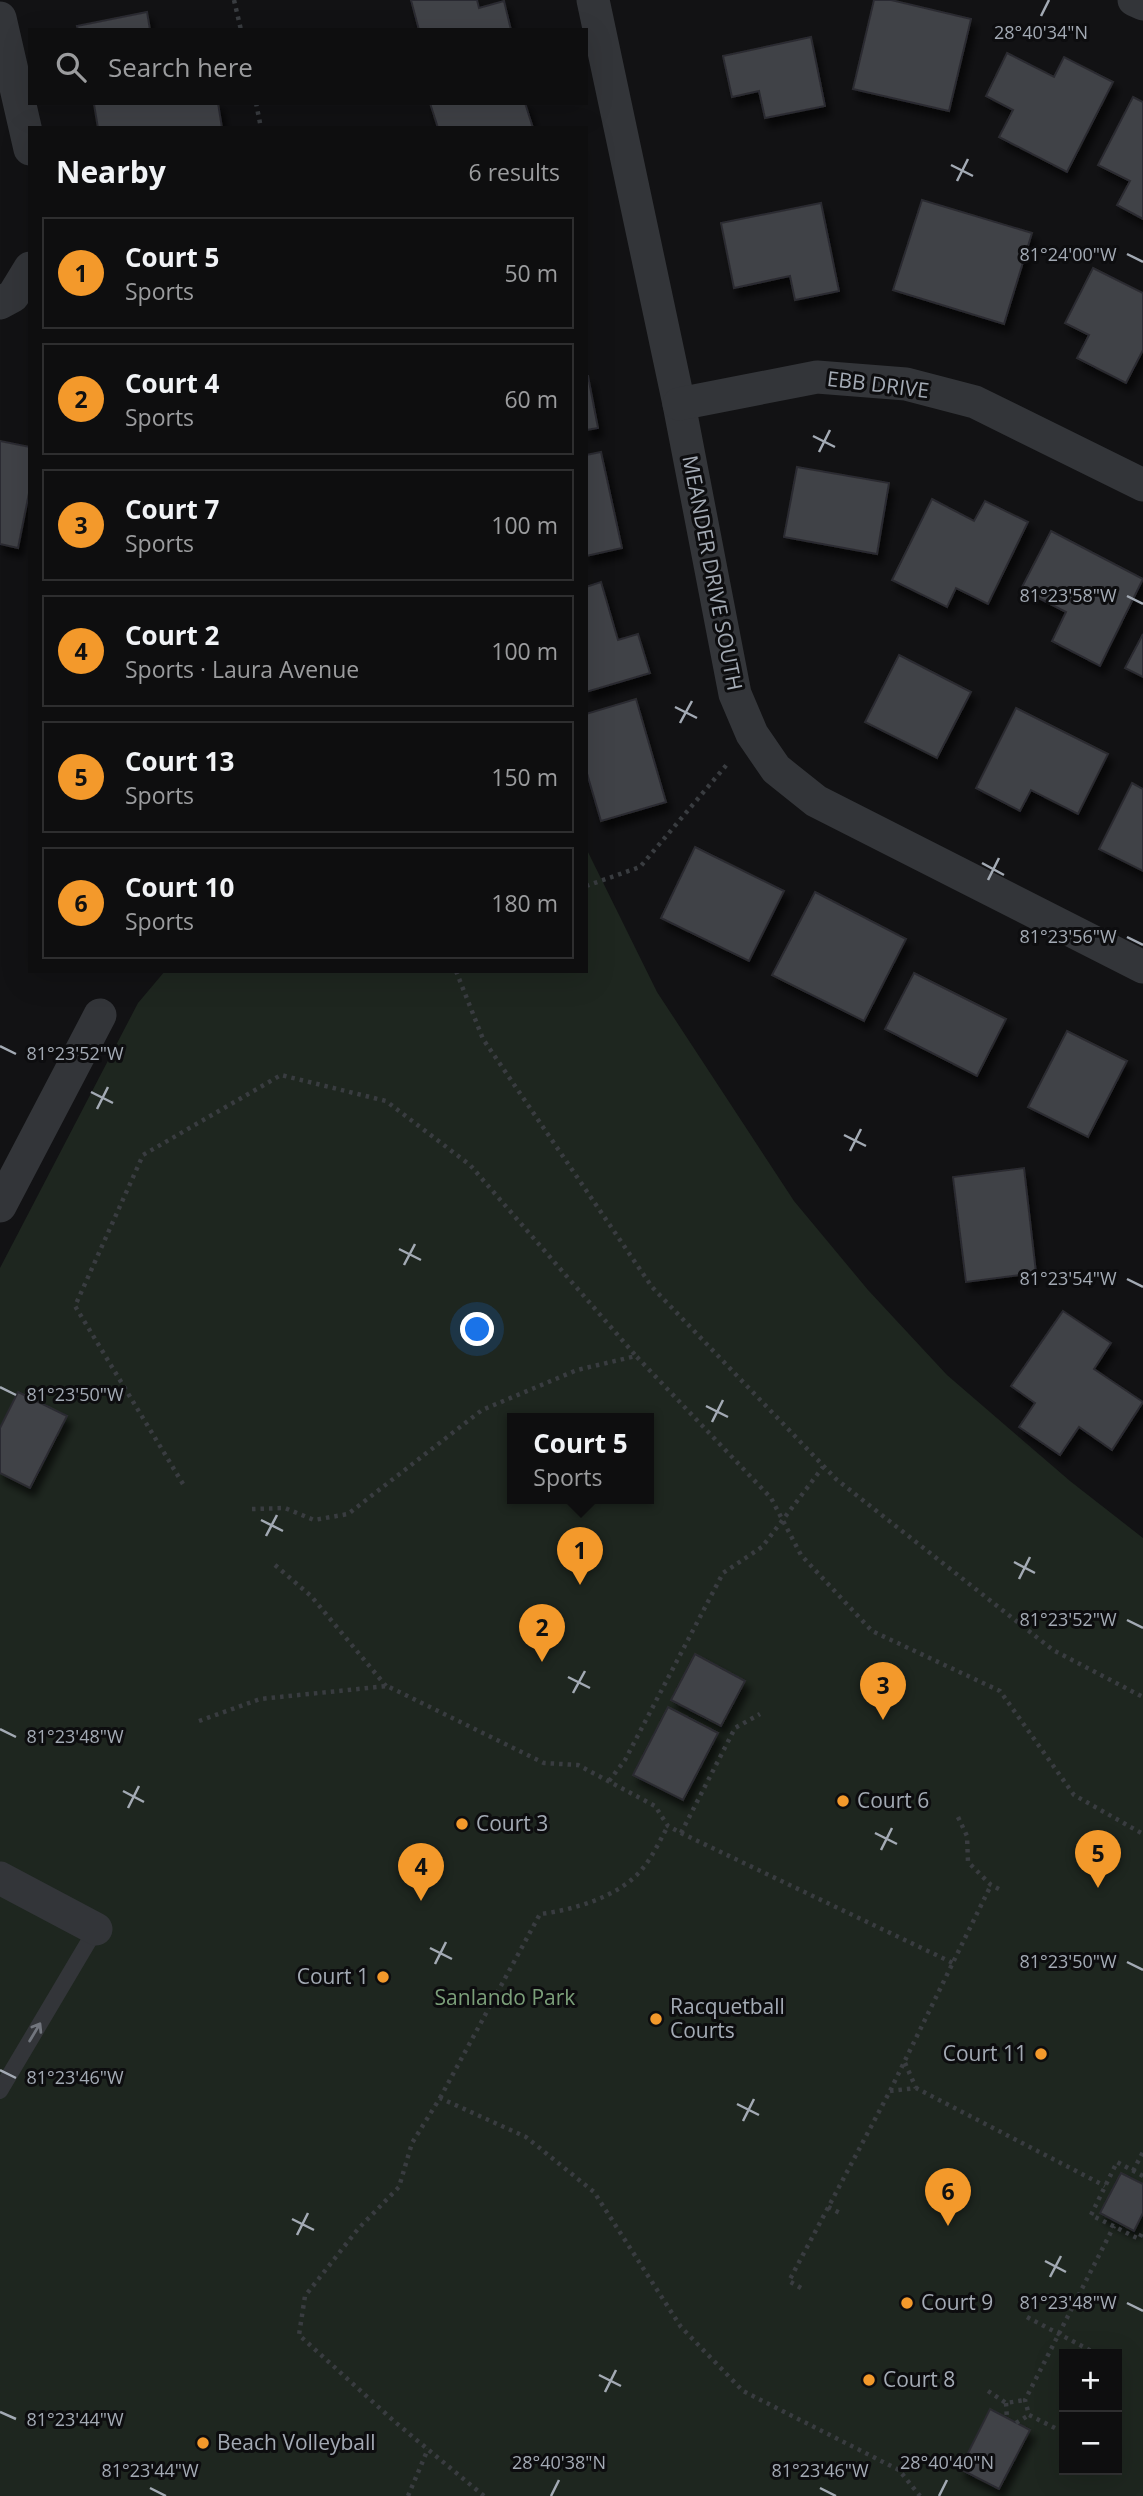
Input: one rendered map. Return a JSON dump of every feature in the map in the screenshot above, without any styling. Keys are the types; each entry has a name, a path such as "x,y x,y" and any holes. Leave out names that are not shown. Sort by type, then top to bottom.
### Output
{"street":[{"name":"MEANDER DRIVE SOUTH","path":"593,0 680,404 735,694 752,734 776,769 816,801 1143,967"},
{"path":"1135,0 1143,4"},
{"path":"0,19 28,140"},
{"path":"6,299 28,271"},
{"name":"EBB DRIVE","path":"680,404 817,377 906,384 975,402 1143,485"},
{"path":"0,1206 100,1015"},
{"path":"0,1878 96,1929"}],"lane":[{"path":"0,2091 96,1929"}],"path":[{"path":"234,0 241,28"},
{"path":"256,105 261,126"},
{"path":"588,885 640,867 752,734"},
{"path":"457,973 483,1039 652,1287 836,1479 1054,1650 1143,1697"},
{"path":"183,1484 75,1306 143,1155 281,1075 386,1101 470,1166 636,1356 771,1498 801,1555 872,1631 1000,1691 1074,1795 1143,1834"},
{"path":"252,1508 285,1508 314,1520 348,1514 482,1410 577,1370 636,1356"},
{"path":"610,1782 625,1760 723,1573 762,1547 823,1467"},
{"path":"275,1565 312,1596 387,1686 544,1763 578,1765 655,1806 668,1826 681,1833 953,1962"},
{"path":"199,1721 260,1699 387,1686"},
{"path":"681,1833 735,1728 760,1714"},
{"path":"958,1817 967,1836 968,1862 991,1885 1003,1891"},
{"path":"484,2496 299,2335 305,2296 358,2229 399,2187 412,2144 540,1914 561,1911 615,1891 642,1870 668,1826"},
{"path":"801,2288 789,2281 905,2063 991,1885"},
{"path":"905,2063 916,2088"},
{"path":"890,2091 916,2088 1105,2186"},
{"path":"440,2098 526,2137 594,2192 681,2327 743,2391 899,2470 920,2496"},
{"path":"1133,2171 1143,2152"},
{"path":"1143,2176 1117,2162 1091,2215 1139,2239 1143,2231"},
{"path":"828,2207 840,2213"},
{"path":"1055,2428 1030,2415 1025,2400 1114,2227"},
{"path":"1027,2317 1088,2349"},
{"path":"988,2391 1006,2403 1025,2400"},
{"path":"1006,2403 1007,2419"},
{"path":"1016,2423 1030,2415"},
{"path":"408,2496 428,2449"}],"green space":[{"name":"Sanlando Park","path":"588,852 657,992 794,1201 868,1290 947,1375 1070,1481 1143,1538 1143,2496 0,2496 0,1268 138,1003 163,973 588,973"}],"building":[{"path":"411,0 477,0 479,8 504,1 511,28 418,28"},
{"path":"874,0 891,0 971,19 949,111 853,89"},
{"path":"147,12 150,28 78,28"},
{"path":"811,37 825,106 765,118 759,91 732,97 723,56"},
{"path":"1007,53 1054,77 1064,57 1113,82 1067,172 999,137 1013,110 986,96"},
{"path":"1133,97 1143,102 1143,219 1117,205 1130,181 1098,165"},
{"path":"94,105 218,105 222,126 98,126"},
{"path":"431,105 526,105 532,126 437,126"},
{"path":"922,200 1032,233 1004,324 893,290"},
{"path":"821,203 839,291 795,300 790,276 734,288 721,223"},
{"path":"1093,268 1143,293 1143,350 1126,383 1077,358 1089,335 1065,323"},
{"path":"588,376 598,428 588,430"},
{"path":"0,441 28,447 28,498 18,548 0,544"},
{"path":"601,452 622,548 588,556 588,455"},
{"path":"797,467 889,483 877,554 784,537"},
{"path":"932,499 974,521 985,501 1028,522 988,604 956,588 947,607 892,580"},
{"path":"1051,531 1143,579 1100,666 1052,641 1066,612 1021,589"},
{"path":"601,582 618,640 638,634 650,673 588,691 588,586"},
{"path":"1143,634 1143,677 1125,668"},
{"path":"899,655 971,692 937,758 865,722"},
{"path":"636,699 666,802 601,821 588,777 588,713"},
{"path":"1016,708 1108,754 1078,814 1031,790 1020,811 976,788"},
{"path":"1132,783 1143,789 1143,871 1099,849"},
{"path":"695,847 784,891 749,961 661,918"},
{"path":"815,892 906,939 864,1021 772,975"},
{"path":"914,973 1006,1019 977,1076 885,1029"},
{"path":"1067,1031 1127,1061 1088,1137 1028,1107"},
{"path":"1024,1168 1036,1273 966,1282 953,1177"},
{"path":"1063,1311 1111,1343 1094,1369 1143,1402 1112,1450 1079,1427 1060,1455 1019,1427 1035,1403 1011,1386"},
{"path":"18,1392 67,1416 30,1488 0,1473 0,1428"},
{"path":"695,1654 745,1681 721,1726 671,1700"},
{"path":"668,1707 718,1733 683,1800 633,1775"},
{"path":"1121,2173 1143,2184 1143,2213 1134,2231 1100,2213"},
{"path":"990,2409 1030,2430 999,2489 960,2469"}],"place":[{"name":"Court 5","path":"580,1585"},
{"name":"Court 4","path":"542,1662"},
{"name":"Court 7","path":"883,1720"},
{"name":"Court 6","path":"843,1801"},
{"name":"Court 3","path":"462,1824"},
{"name":"Court 13","path":"1098,1888"},
{"name":"Court 2","path":"421,1901"},
{"name":"Court 1","path":"383,1977"},
{"name":"Racquetball Courts","path":"656,2019"},
{"name":"Court 11","path":"1041,2054"},
{"name":"Court 10","path":"948,2226"},
{"name":"Court 9","path":"907,2303"},
{"name":"Court 8","path":"869,2380"},
{"name":"Beach Volleyball","path":"203,2443"}]}
